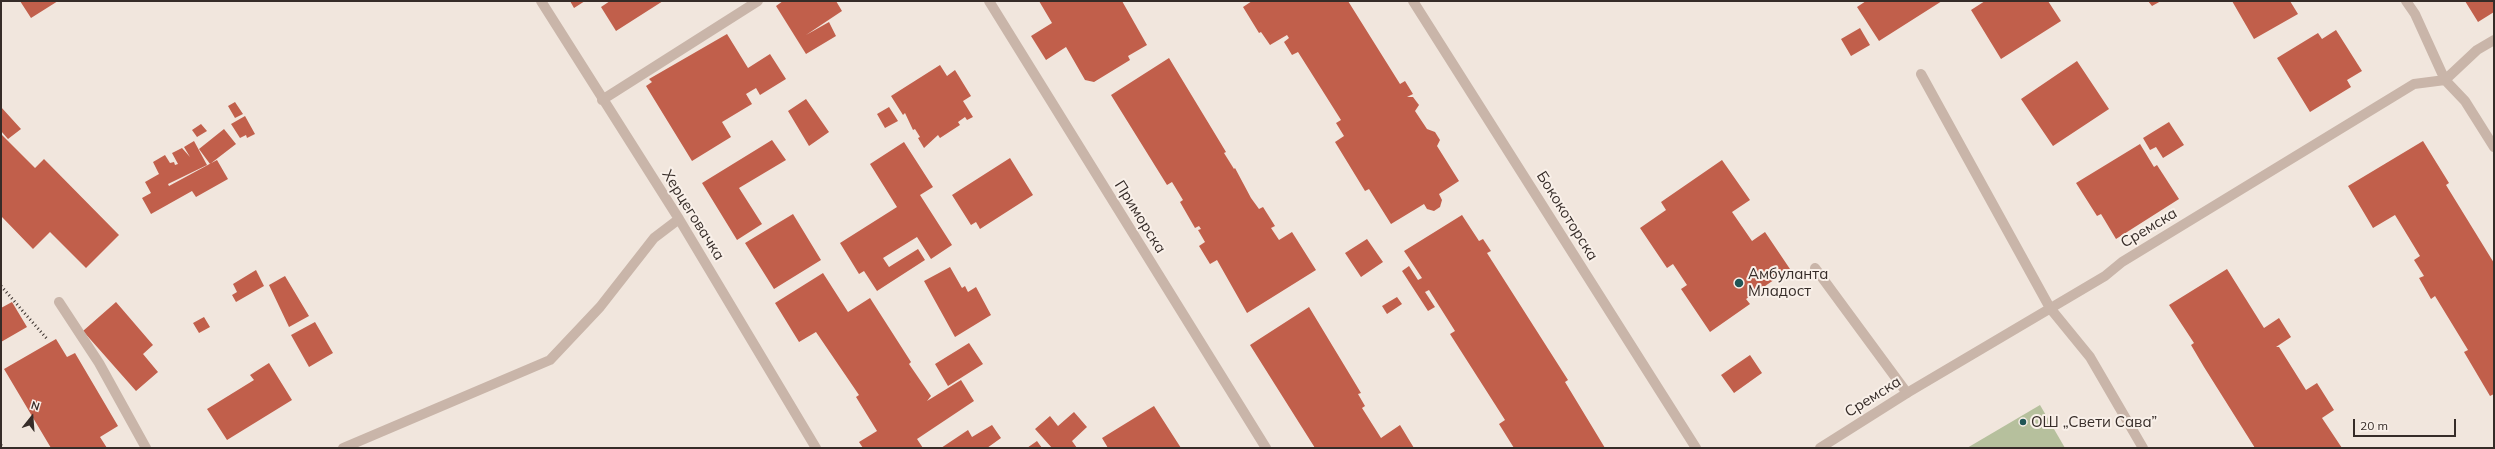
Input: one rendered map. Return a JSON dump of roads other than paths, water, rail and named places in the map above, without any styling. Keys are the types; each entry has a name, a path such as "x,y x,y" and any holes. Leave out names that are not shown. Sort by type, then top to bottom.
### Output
{"street":[{"name":"Херцеговачка","path":"541,1 602,100 679,219 816,448"},
{"path":"602,100 758,1"},
{"name":"Приморска","path":"989,1 1266,448"},
{"name":"Бококоторска","path":"1414,1 1696,448"},
{"path":"2406,1 2415,14 2445,80 2465,101 2494,147"},
{"path":"2445,80 2477,50 2494,40"},
{"path":"1921,74 2050,308 2090,357 2143,448"},
{"name":"Сремска","path":"1820,448 1907,393 2050,308 2414,84 2445,80"},
{"path":"343,448 550,360 600,307 654,238 679,219"},
{"path":"1815,268 1907,393"},
{"path":"59,302 99,363 146,448"}],"railway":[{"path":"1,286 48,340"}],"place":[{"name":"Амбуланта Младост","path":"1739,283"},
{"name":"ОШ „Свети Сава”","path":"2023,422"}]}
